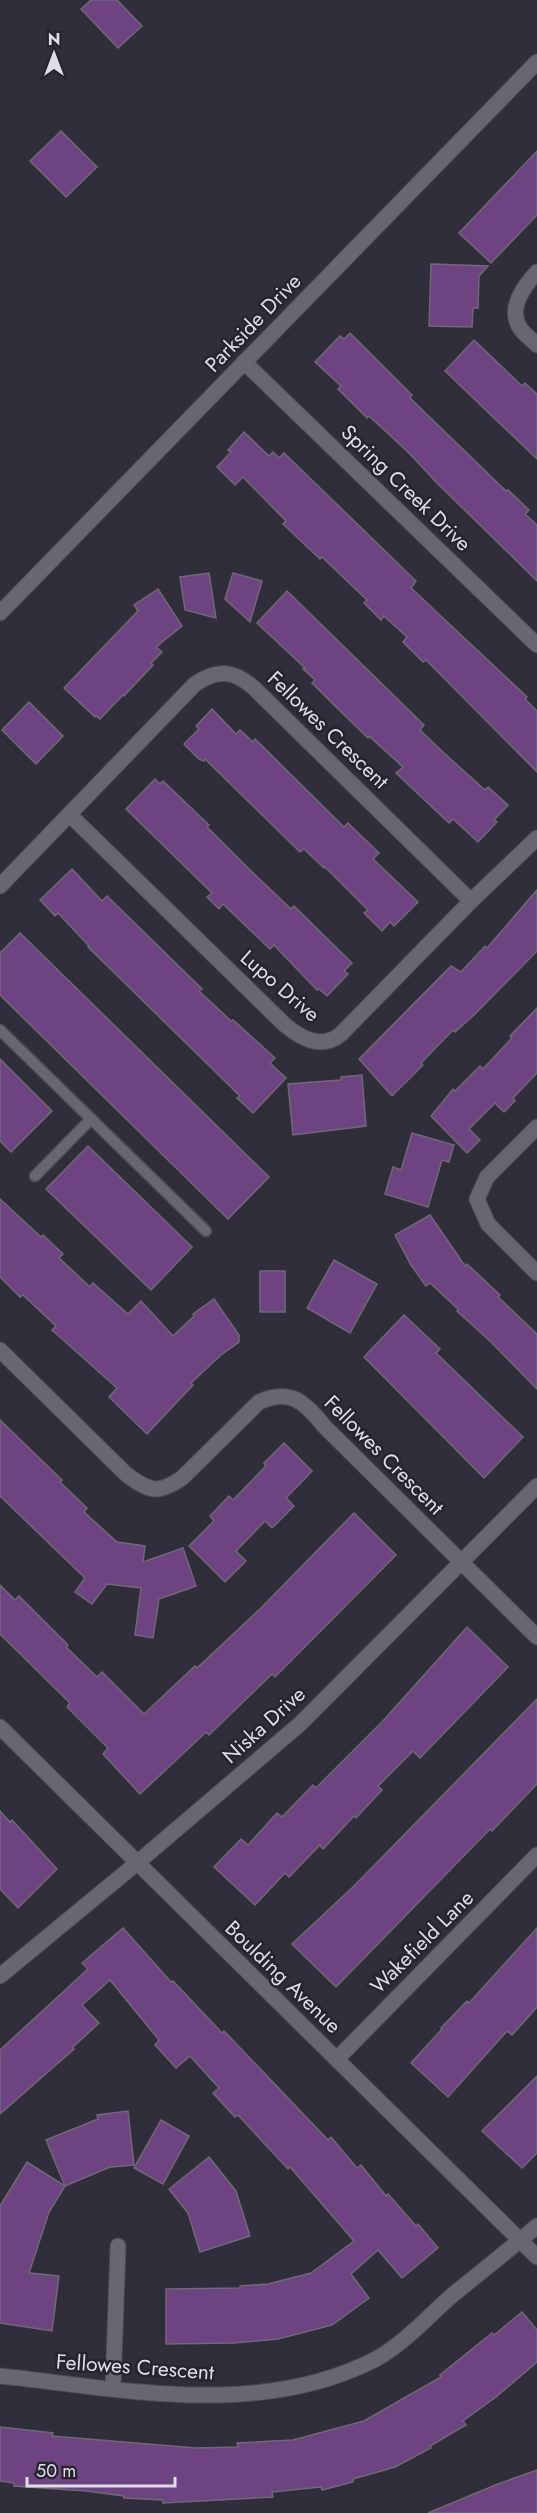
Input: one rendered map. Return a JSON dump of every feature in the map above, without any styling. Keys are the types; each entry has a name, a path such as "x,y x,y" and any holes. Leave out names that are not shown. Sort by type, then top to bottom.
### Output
{"street":[{"name":"Parkside Drive","path":"0,613 537,62"},
{"path":"537,272 520,291 516,319 520,329 537,345"},
{"name":"Spring Creek Drive","path":"244,362 537,645"},
{"name":"Fellowes Crescent","path":"70,815 195,684 205,678 228,673 242,677 254,688 471,901"},
{"path":"0,886 70,815"},
{"name":"Lupo Drive","path":"70,815 285,1025 310,1041 325,1043 335,1040 471,901 537,838"},
{"path":"537,1127 487,1177 477,1199 488,1224 537,1273"},
{"name":"Fellowes Crescent","path":"0,1350 126,1474 142,1486 156,1490 170,1486 182,1478 259,1402 272,1396 285,1396 297,1400 312,1410 461,1563 537,1637"},
{"name":"Niska Drive","path":"0,1976 300,1724 537,1486"},
{"name":"Boulding Avenue","path":"0,1727 537,2257"},
{"name":"Wakefield Lane","path":"337,2059 537,1855"},
{"name":"Fellowes Crescent","path":"0,2376 155,2394 213,2396 318,2382 378,2358 537,2226"},
{"path":"113,2388 118,2246"}],"lane":[{"path":"0,1030 206,1231"},
{"path":"34,1176 91,1119"}],"building":[{"path":"91,0 117,0 142,26 118,48 81,9"},
{"path":"61,131 97,167 66,197 30,161"},
{"path":"537,151 537,215 491,263 459,233"},
{"path":"431,264 488,266 479,276 478,308 473,308 472,327 429,326"},
{"path":"350,333 412,395 410,398 506,491 508,490 529,510 525,514 537,525 537,581 409,453 369,416 367,418 338,389 341,386 315,362 340,336 344,339"},
{"path":"474,340 522,386 525,383 537,394 537,459 445,371"},
{"path":"244,432 269,456 273,452 279,458 284,453 416,581 411,588 527,697 525,699 537,711 537,772 426,660 423,662 403,642 407,637 384,616 381,620 364,603 367,600 283,524 286,521 243,477 235,485 217,467 231,452 228,450"},
{"path":"209,573 216,618 185,610 180,577"},
{"path":"233,573 262,581 250,622 225,599"},
{"path":"158,589 182,626 156,647 162,652 124,696 100,719 95,717 64,688 138,611 134,605"},
{"path":"287,591 424,725 420,730 485,790 488,787 508,805 494,820 497,822 478,842 453,819 449,823 396,773 403,767 335,706 312,683 315,680 303,669 305,668 257,623"},
{"path":"29,702 63,736 36,764 2,730"},
{"path":"212,709 236,734 240,730 253,742 255,739 344,827 348,823 379,853 373,859 418,902 394,926 390,922 382,931 364,913 368,910 325,867 304,849 300,852 205,759 204,761 199,759 184,744 199,729 196,726"},
{"path":"155,779 160,784 163,781 209,825 207,827 249,869 291,909 294,906 352,963 344,971 348,974 327,996 319,989 317,990 274,945 270,949 223,904 219,909 207,897 212,893 126,809"},
{"path":"72,869 102,901 107,896 202,989 199,991 275,1058 270,1063 286,1078 253,1113 237,1098 240,1096 88,947 58,913 55,916 40,900"},
{"path":"537,890 537,951 474,1015 455,1032 453,1030 392,1096 359,1059 451,966 461,972 485,946 487,948"},
{"path":"20,933 269,1177 228,1219 0,995 0,953"},
{"path":"537,1008 537,1073 513,1098 515,1101 504,1112 495,1103 469,1129 480,1140 467,1153 431,1116 453,1089 455,1091 480,1066 483,1069"},
{"path":"0,1059 52,1111 11,1152 0,1141"},
{"path":"362,1075 366,1126 293,1135 288,1084 341,1080 341,1077"},
{"path":"412,1133 454,1145 449,1162 442,1160 428,1207 385,1194 393,1167 401,1170"},
{"path":"88,1146 192,1247 151,1290 46,1189"},
{"path":"0,1199 63,1254 59,1258 90,1287 93,1283 128,1314 141,1301 173,1336 194,1316 193,1314 214,1299 239,1335 239,1342 221,1355 191,1383 193,1385 147,1434 109,1397 117,1388 52,1330 56,1326 23,1295 20,1297 0,1277"},
{"path":"430,1215 465,1266 467,1264 500,1295 498,1297 537,1334 537,1389 430,1283 426,1286 411,1265 395,1235"},
{"path":"334,1260 377,1284 350,1333 307,1308"},
{"path":"260,1271 285,1271 285,1312 260,1312"},
{"path":"404,1315 440,1349 436,1353 523,1437 484,1478 364,1357"},
{"path":"0,1420 62,1480 60,1482 87,1508 84,1512 117,1542 145,1546 143,1562 183,1548 196,1586 159,1599 153,1638 135,1635 141,1588 107,1584 92,1604 75,1592 85,1578 0,1496"},
{"path":"284,1443 312,1471 286,1498 294,1506 272,1528 265,1521 236,1551 246,1561 225,1582 189,1546 214,1521 210,1516 229,1496 233,1500 266,1466 264,1463"},
{"path":"354,1513 396,1555 275,1677 272,1674 209,1735 206,1732 140,1794 103,1754 108,1748 67,1707 70,1703 0,1634 0,1585 15,1600 19,1596 97,1677 102,1672 144,1714 261,1608"},
{"path":"467,1627 508,1667 420,1758 413,1751 378,1786 382,1790 356,1818 354,1816 323,1849 320,1845 289,1877 285,1873 255,1905 214,1867 241,1839 248,1845 277,1813 282,1817 313,1785 316,1788 382,1722"},
{"path":"537,1699 537,1784 336,1987 292,1944 354,1886"},
{"path":"0,1811 10,1822 12,1820 57,1869 18,1908 0,1889"},
{"path":"123,1928 171,1982 173,1981 222,2033 224,2031 328,2140 331,2137 357,2168 361,2165 386,2196 388,2194 416,2226 418,2224 438,2248 402,2278 378,2250 351,2274 369,2298 332,2325 278,2339 233,2343 166,2344 166,2289 240,2288 240,2286 268,2284 311,2273 354,2241 290,2167 288,2169 238,2115 235,2117 213,2093 219,2088 190,2056 176,2068 155,2045 159,2040 110,1980 82,2005 99,2023 73,2047 74,2049 0,2114 0,2050 88,1969 82,1963"},
{"path":"537,1928 537,2007 512,2035 507,2031 448,2097 411,2063 441,2028 467,2001 469,2003"},
{"path":"537,2076 537,2153 522,2168 482,2131"},
{"path":"128,2111 134,2165 110,2167 65,2186 46,2140 98,2119 97,2115"},
{"path":"161,2120 189,2136 163,2184 134,2168"},
{"path":"209,2157 236,2191 250,2236 200,2252 188,2213 169,2189"},
{"path":"27,2162 65,2186 49,2212 29,2273 59,2276 52,2331 0,2323 0,2206"},
{"path":"522,2312 537,2330 537,2362 496,2397 463,2421 466,2425 430,2446 431,2448 395,2467 353,2479 353,2482 322,2490 321,2487 272,2492 273,2497 163,2503 163,2500 124,2498 124,2496 86,2491 14,2486 14,2483 0,2481 0,2427 53,2433 52,2436 196,2448 238,2447 237,2443 293,2440 364,2421 441,2377 440,2375 492,2333 494,2335"},
{"path":"537,2470 537,2513 428,2513 498,2484"}]}
